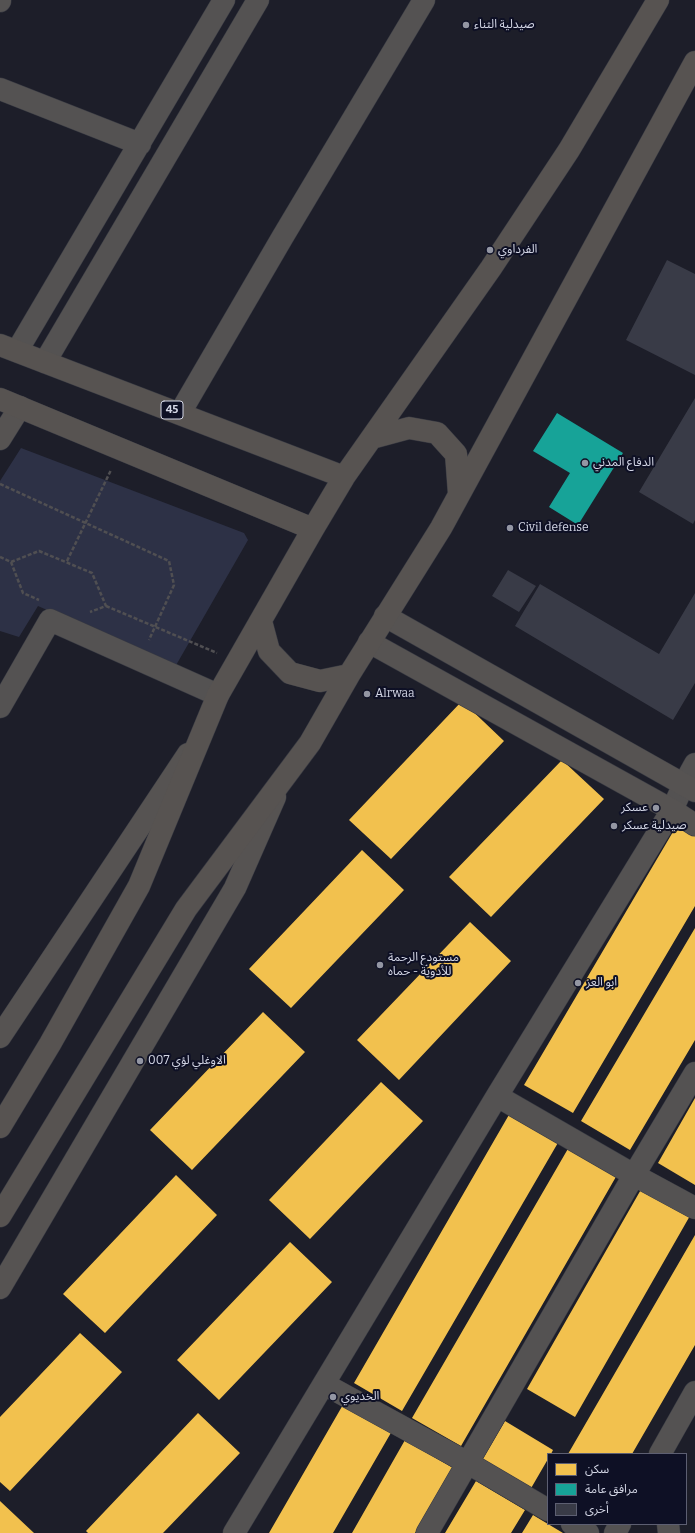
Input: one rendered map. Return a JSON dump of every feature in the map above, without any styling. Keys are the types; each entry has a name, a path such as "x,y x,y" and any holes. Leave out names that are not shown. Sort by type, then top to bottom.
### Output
{"main road":[{"path":"0,1127 50,1044 139,886 218,695 313,529 344,477 491,268 564,156 658,0"},
{"path":"0,1216 186,909 310,743 349,675 441,528 695,62"},
{"name":"45","path":"8,348 344,477"},
{"path":"0,439 10,403 313,529"},
{"path":"372,438 410,428 437,432 456,454 460,494"},
{"path":"385,616 689,788"},
{"path":"261,621 269,651 290,673 320,681 349,675"},
{"path":"370,642 672,810 695,825"},
{"path":"0,1037 203,731"},
{"path":"0,1288 235,888 284,778"}],"street":[{"path":"8,348 140,144 224,0"},
{"path":"45,362 258,0"},
{"path":"180,413 424,0"},
{"path":"0,89 140,144"},
{"path":"0,706 50,620 218,695"},
{"path":"234,1533 497,1096 672,810 689,788 695,764"},
{"path":"427,1533 634,1175 695,1073"},
{"path":"497,1096 634,1175 695,1208"},
{"path":"324,1384 468,1463 547,1509"},
{"path":"661,1453 695,1392"},
{"path":"574,1525 588,1533"}],"path":[{"path":"67,561 120,449"},
{"path":"0,484 169,561 174,586 140,660"},
{"path":"11,562 39,551 67,561 92,573 106,606"},
{"path":"0,557 11,562 23,593 43,602"},
{"path":"85,613 106,606 237,662"}],"shaded area":[{"path":"21,448 244,533 248,540 175,667 38,606 19,637 0,631 0,481"}],"building: سكن":[{"path":"462,701 504,741 391,859 349,820"},
{"path":"562,760 604,799 491,917 449,877"},
{"path":"677,825 695,836 695,906 573,1113 524,1085"},
{"path":"362,850 404,890 291,1008 249,969"},
{"path":"470,922 511,961 399,1080 357,1040"},
{"path":"695,928 695,1040 630,1150 581,1121"},
{"path":"263,1012 305,1052 192,1170 150,1130"},
{"path":"381,1082 423,1121 310,1239 269,1200"},
{"path":"695,1098 695,1185 658,1163"},
{"path":"510,1113 559,1141 402,1411 354,1383"},
{"path":"569,1147 617,1175 461,1446 412,1418"},
{"path":"176,1175 217,1215 105,1333 63,1294"},
{"path":"643,1186 691,1214 575,1417 527,1389"},
{"path":"695,1235 695,1345 633,1453 569,1453"},
{"path":"290,1242 332,1282 219,1400 177,1360"},
{"path":"80,1333 122,1372 10,1491 0,1482 0,1417"},
{"path":"344,1403 392,1431 333,1533 269,1533"},
{"path":"198,1413 240,1453 163,1533 88,1533 86,1531"},
{"path":"505,1421 553,1450 552,1453 547,1453 547,1461 530,1490 481,1462"},
{"path":"405,1440 453,1468 415,1533 352,1533"},
{"path":"476,1481 525,1510 511,1533 445,1533"},
{"path":"0,1501 34,1533 0,1533"},
{"path":"533,1515 547,1523 547,1525 563,1533 522,1533"}],"building: مرافق عامة":[{"name":"الدفاع المدني","path":"557,413 623,453 578,525 549,507 570,473 533,451"}],"building: أخرى":[{"path":"667,260 695,274 695,375 626,340"},
{"path":"695,398 695,520 693,524 639,492"},
{"path":"508,570 536,586 519,612 492,596"},
{"path":"540,584 659,654 695,593 695,683 673,720 515,626"}],"place":[{"name":"صيدلية الثناء","path":"466,25"},
{"name":"الفرداوي","path":"490,250"},
{"name":"الدفاع المدني","path":"585,463"},
{"name":"Civil defense","path":"510,528"},
{"name":"Alrwaa","path":"367,694"},
{"name":"عسكر","path":"656,808"},
{"name":"صيدلية عسكر","path":"614,826"},
{"name":"مستودع الرحمة للأدوية - حماه","path":"380,965"},
{"name":"ابو العز","path":"578,983"},
{"name":"الاوغلي لؤي 007","path":"140,1061"},
{"name":"الخديوي","path":"333,1397"}]}
